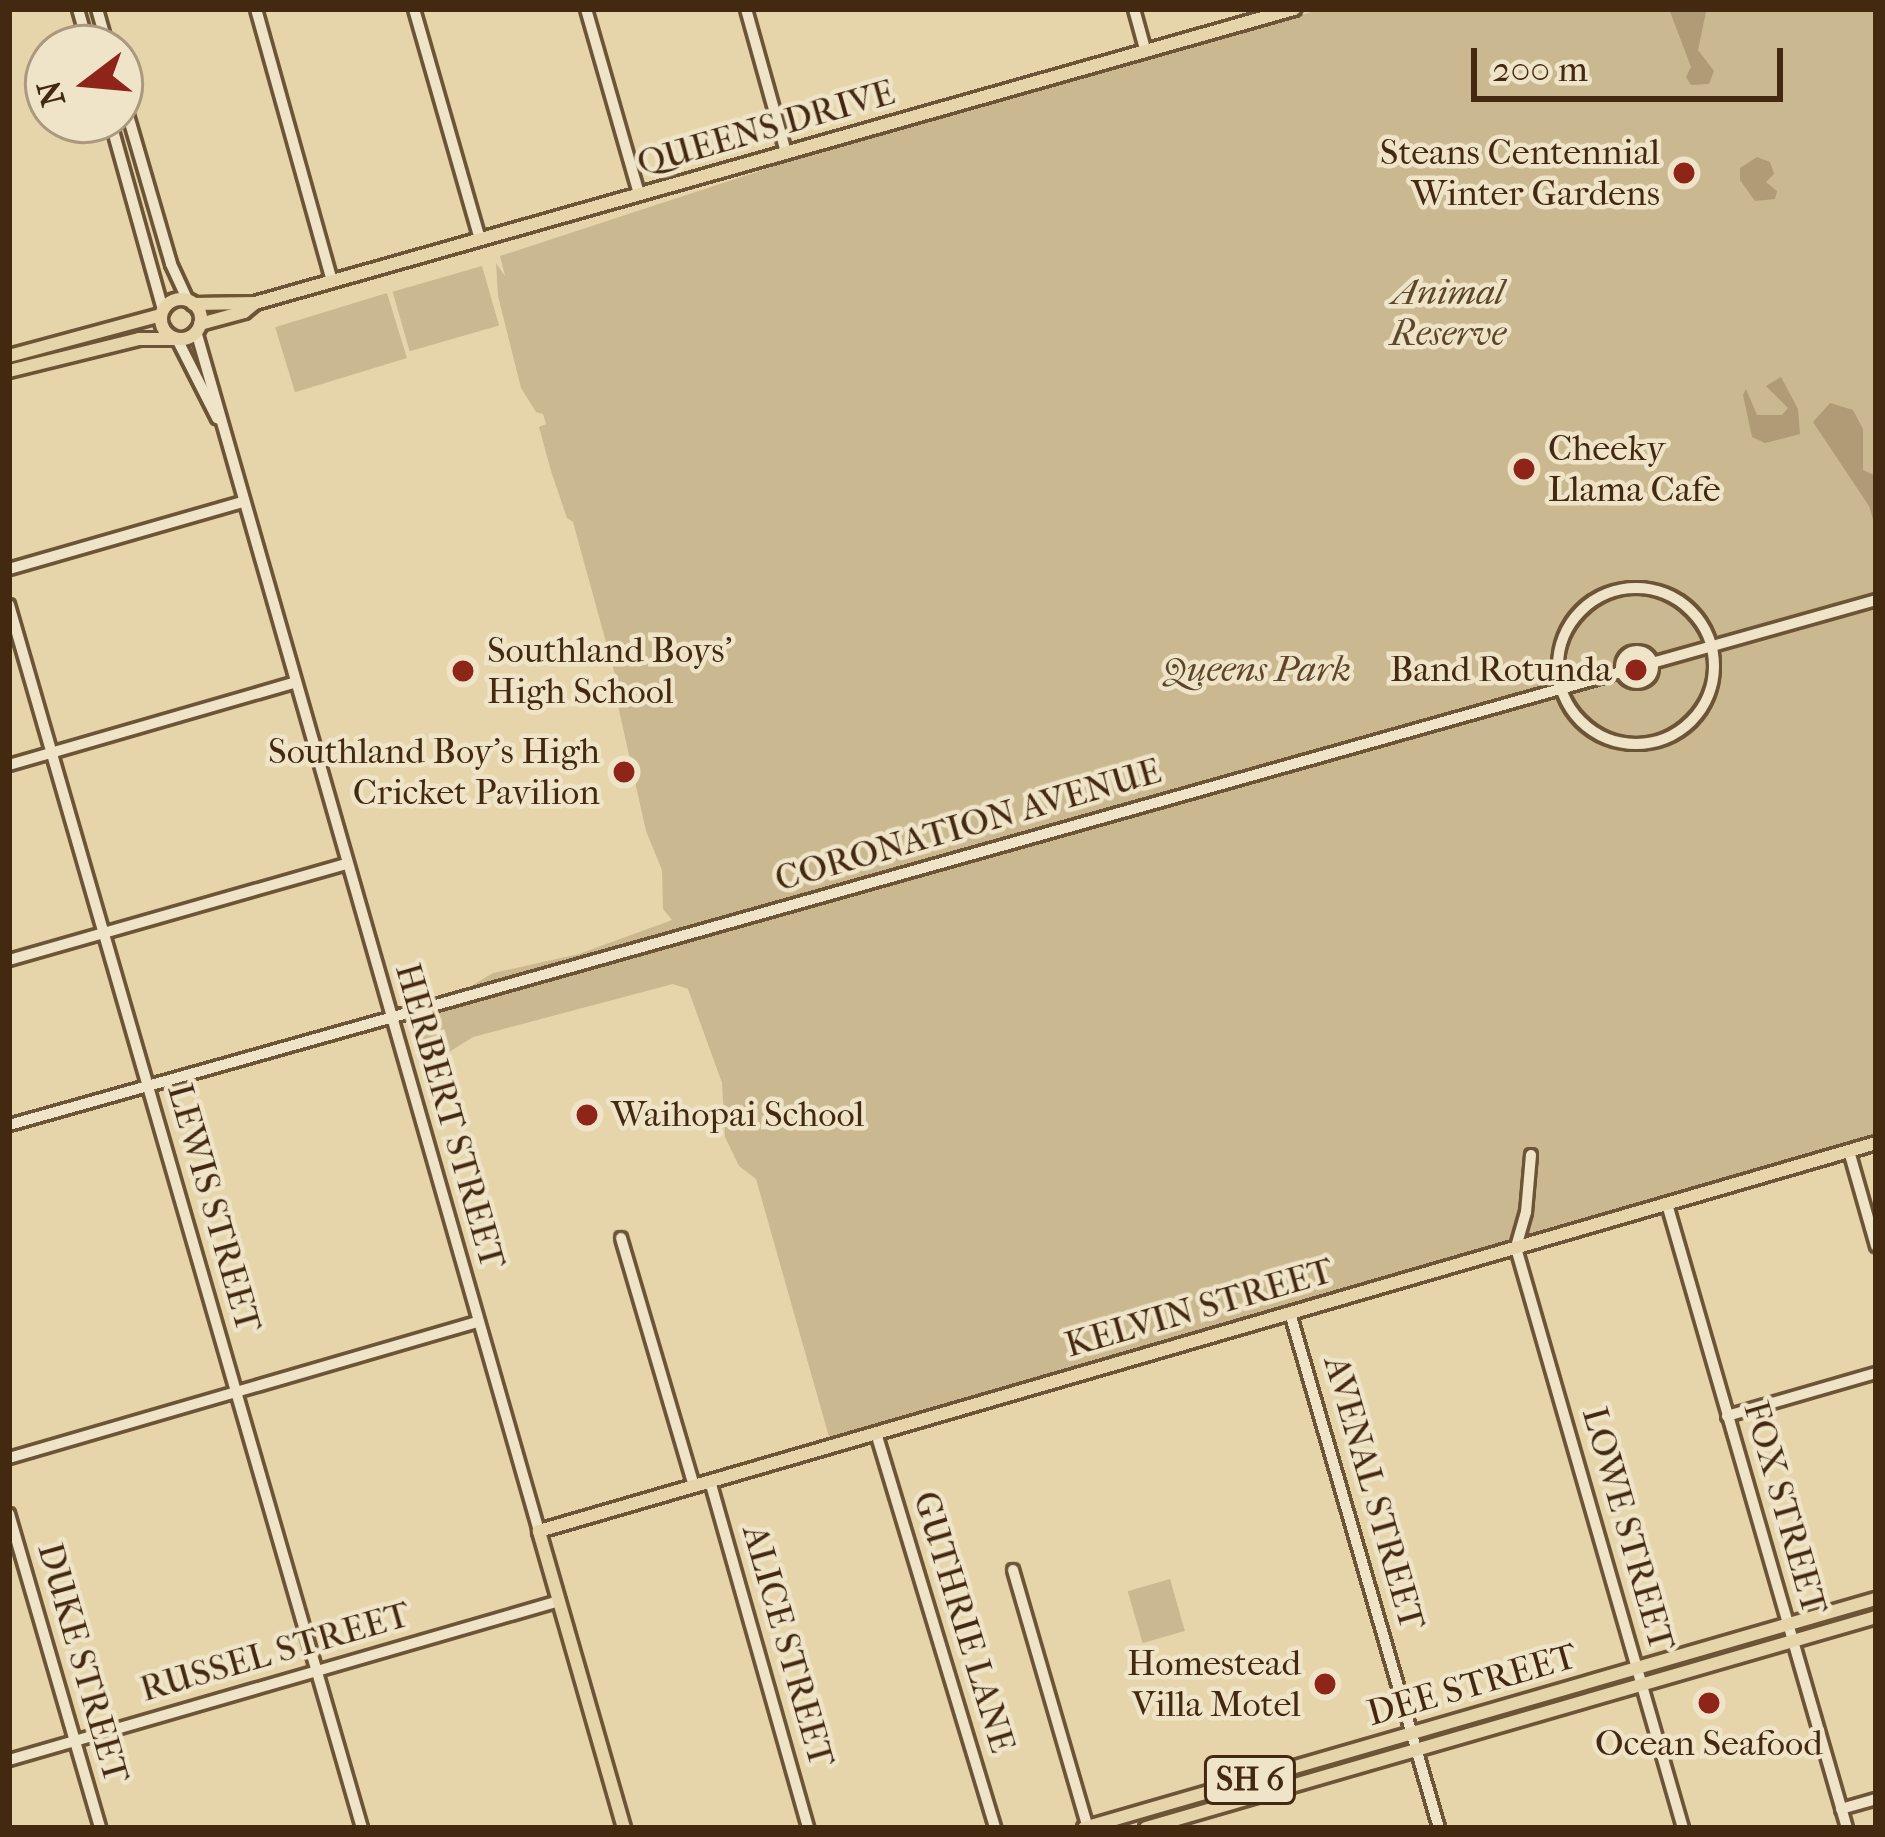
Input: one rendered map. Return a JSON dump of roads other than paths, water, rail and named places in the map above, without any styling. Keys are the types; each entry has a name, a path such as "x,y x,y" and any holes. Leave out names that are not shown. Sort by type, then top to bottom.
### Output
{"main road":[{"name":"QUEENS DRIVE","path":"190,302 255,303 1294,9"},
{"path":"9,356 162,313 172,301 190,302"},
{"name":"HERBERT STREET","path":"190,302 198,328"},
{"name":"QUEENS DRIVE","path":"198,328 244,312 255,303"},
{"name":"HERBERT STREET","path":"162,313 166,333 177,339"},
{"path":"9,370 139,339 177,339 198,328"},
{"name":"KELVIN STREET","path":"539,1531 1876,1143"},
{"name":"HERBERT STREET","path":"539,1531 624,1828"},
{"name":"DEE STREET","path":"1087,1828 1876,1600"},
{"name":"DEE STREET","path":"1146,1828 1876,1617"}],"street":[{"path":"256,9 332,281"},
{"path":"414,9 480,239"},
{"path":"586,9 639,194"},
{"path":"746,9 787,152"},
{"path":"1134,9 1145,49"},
{"name":"HERBERT STREET","path":"116,144 162,313"},
{"name":"HERBERT STREET","path":"136,144 171,264 190,302"},
{"name":"HERBERT STREET","path":"198,328 242,502 539,1531"},
{"name":"HERBERT STREET","path":"177,339 219,420"},
{"path":"9,569 242,502"},
{"path":"1643,588 1678,600 1705,628 1712,646 1714,668 1702,710 1687,726 1648,744 1626,744 1585,726 1561,688 1558,669 1566,632 1591,602 1608,593 1643,588"},
{"path":"1652,663 1646,655 1632,652 1622,662 1621,672 1633,683 1643,682 1652,663 1876,600"},
{"name":"LEWIS STREET","path":"9,604 362,1828"},
{"name":"CORONATION AVENUE","path":"9,1125 1621,672"},
{"path":"9,765 294,683"},
{"path":"9,960 346,864"},
{"path":"1849,1151 1876,1246"},
{"path":"1516,1247 1526,1212 1531,1155"},
{"name":"FOX STREET","path":"1667,1204 1846,1828"},
{"path":"621,1238 694,1486"},
{"name":"LOWE STREET","path":"1516,1247 1683,1828"},
{"name":"AVENAL STREET","path":"1290,1313 1439,1828"},
{"path":"9,1458 478,1322"},
{"path":"1727,1416 1876,1373"},
{"name":"GUTHRIE LANE","path":"876,1433 995,1828"},
{"name":"ALICE STREET","path":"710,1481 808,1828"},
{"name":"DUKE STREET","path":"9,1514 100,1828"},
{"path":"1013,1570 1087,1828"},
{"name":"RUSSEL STREET","path":"9,1760 559,1601"},
{"path":"1841,1809 1876,1798"},
{"path":"1162,1806 1168,1825"}],"place":[{"name":"Steans Centennial Winter Gardens","path":"1684,173"},
{"name":"Cheeky Llama Cafe","path":"1524,469"},
{"name":"Band Rotunda","path":"1636,670"},
{"name":"Southland Boys' High School","path":"463,671"},
{"name":"Southland Boy's High Cricket Pavilion","path":"624,772"},
{"name":"Waihopai School","path":"587,1115"},
{"name":"Homestead Villa Motel","path":"1325,1684"},
{"name":"Ocean Seafood","path":"1709,1703"}],"park label":[{"name":"Animal Reserve","path":"1448,312"},
{"name":"Queens Park","path":"1257,670"}]}
